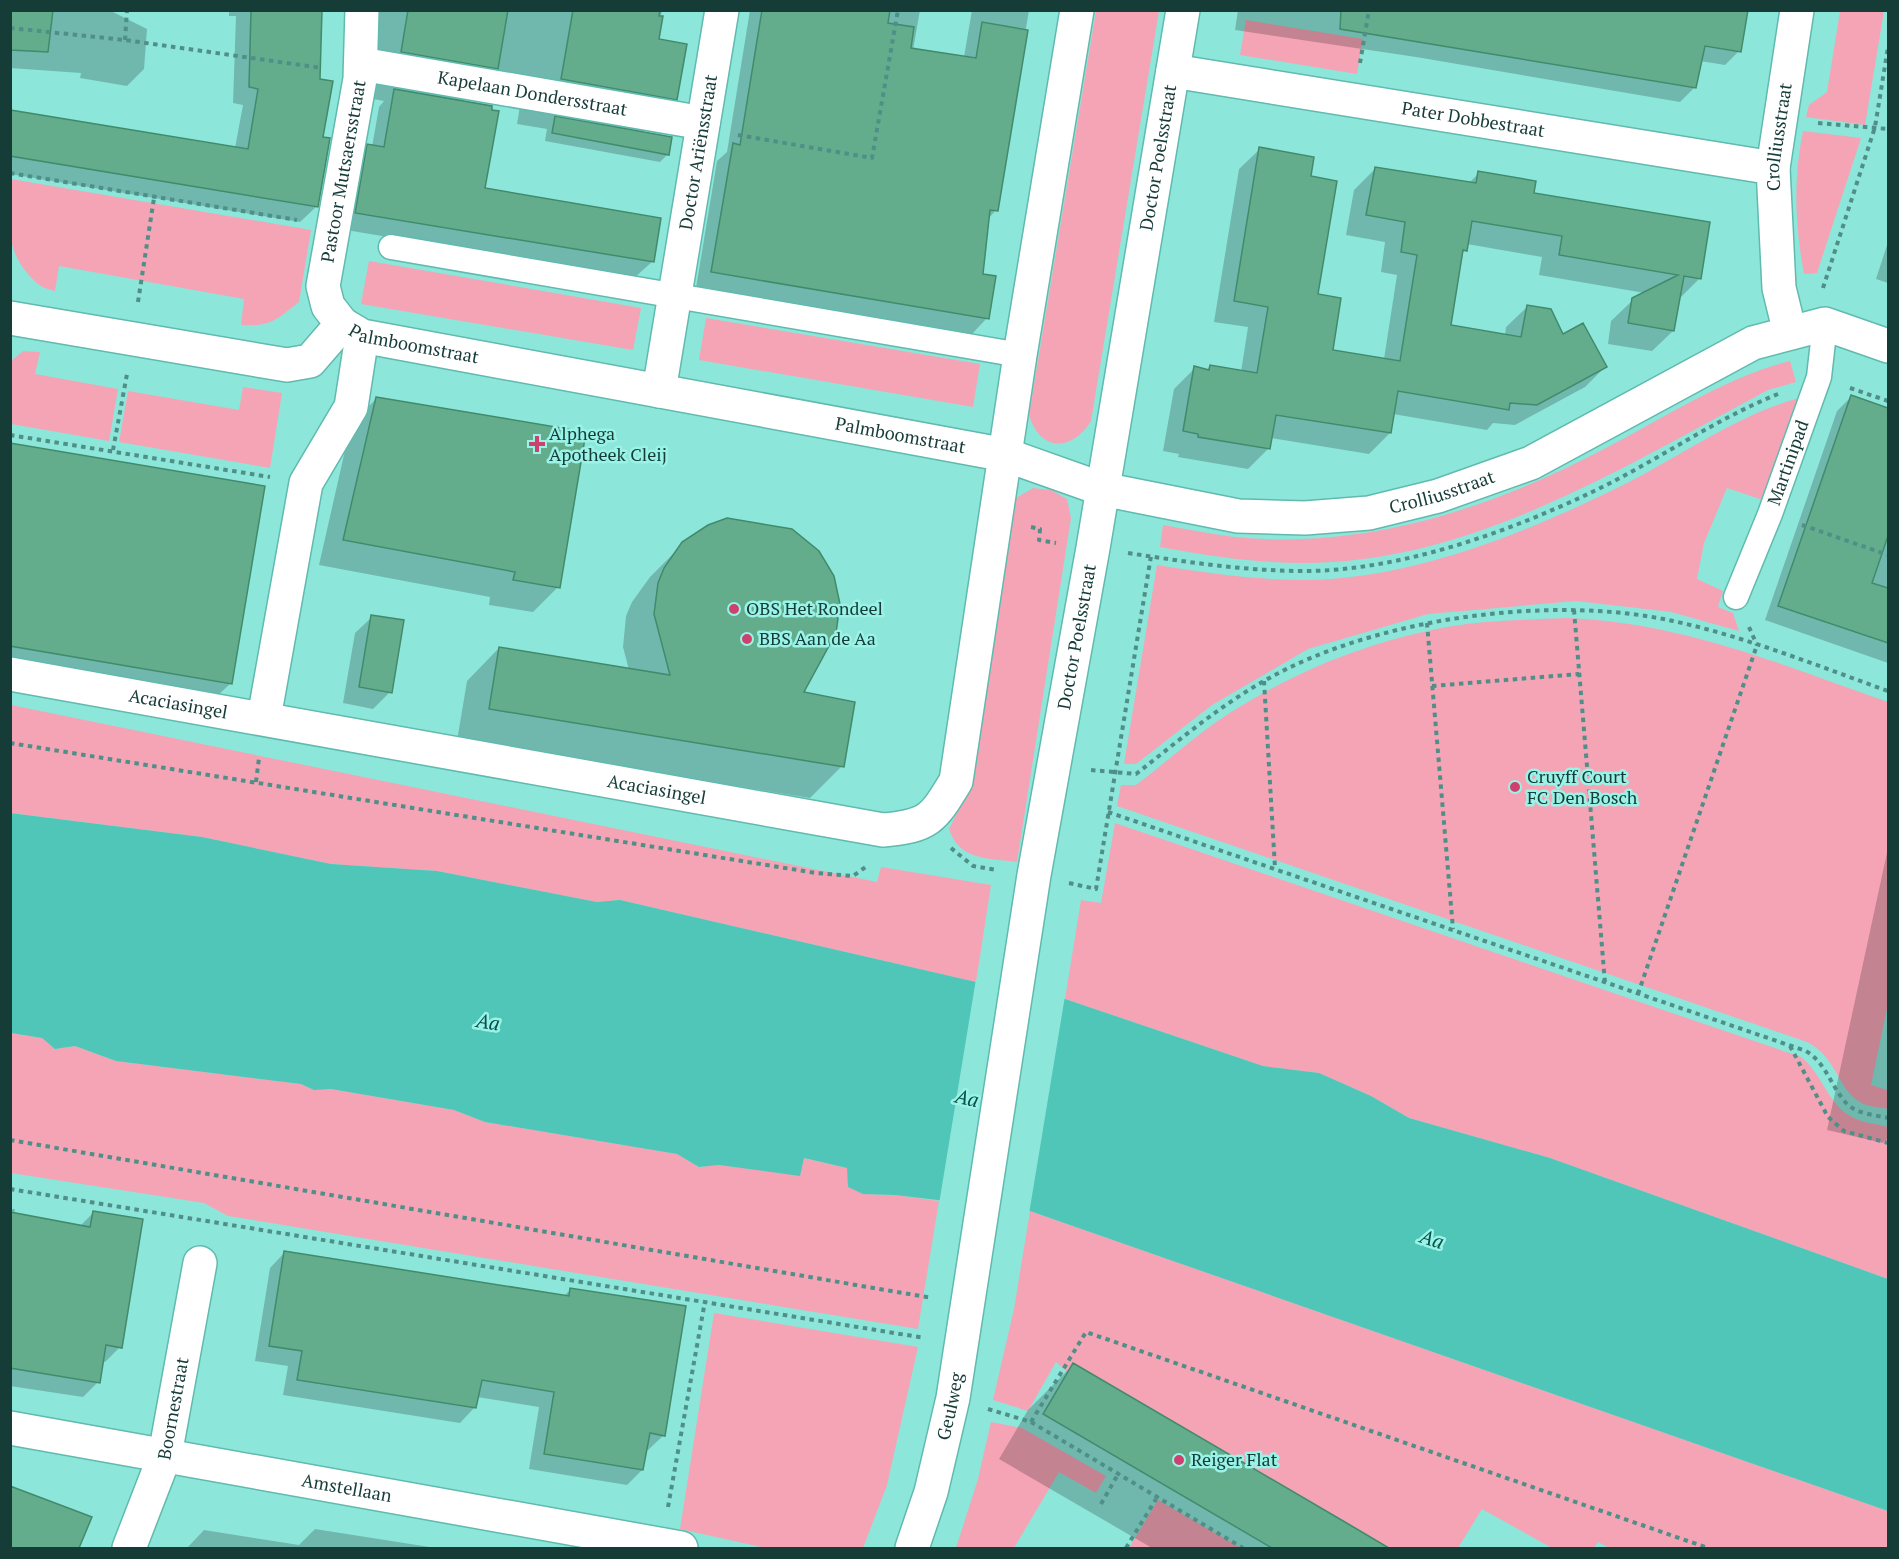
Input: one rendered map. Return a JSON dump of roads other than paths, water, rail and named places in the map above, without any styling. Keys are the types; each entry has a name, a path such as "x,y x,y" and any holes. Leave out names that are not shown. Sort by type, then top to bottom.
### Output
{"street":[{"name":"Pastoor Mutsaersstraat","path":"352,330 328,306 323,286 361,64 362,10"},
{"name":"Doctor Ariënsstraat","path":"675,295 722,10"},
{"path":"1006,455 1020,355 1077,10"},
{"name":"Doctor Poelsstraat","path":"974,1262 1034,875 1055,764 1183,10"},
{"name":"Crolliusstraat","path":"1790,333 1779,288 1773,168 1797,10"},
{"name":"Kapelaan Dondersstraat","path":"361,64 703,123"},
{"name":"Pater Dobbestraat","path":"1173,71 1773,168"},
{"path":"659,391 675,295"},
{"name":"Palmboomstraat","path":"10,318 133,337 287,365 310,361 352,330 659,391 1006,455 1102,489"},
{"path":"1825,324 1888,346"},
{"name":"Crolliusstraat","path":"1102,489 1238,516 1305,518 1369,513 1438,496 1532,463 1753,344 1825,324"},
{"path":"264,718 306,483 351,407 352,330"},
{"name":"Acaciasingel","path":"10,674 883,830 908,828 936,815 956,781 1006,455"},
{"name":"Geulweg","path":"912,1548 931,1492 953,1398 974,1262"},
{"name":"Boornestraat","path":"129,1548 165,1455 200,1263"},
{"name":"Amstellaan","path":"10,1428 671,1546"}],"lane":[{"path":"391,247 1020,355"},
{"name":"Martinipad","path":"1736,597 1770,514 1819,377 1825,324"}],"water":[{"name":"Aa","path":"10,813 202,837 331,864 437,871 597,902 620,900 976,982 1065,999 1263,1066 1319,1073 1371,1096 1409,1118 1550,1158 1888,1279 1888,1511 1030,1211 895,1195 863,1194 848,1187 847,1168 804,1158 800,1176 719,1165 699,1167 677,1154 485,1122 454,1110 331,1089 314,1090 301,1084 116,1061 75,1046 55,1049 42,1038 11,1033"}],"place":[{"name":"Alphega Apotheek Cleij","path":"537,444"},
{"name":"OBS Het Rondeel","path":"734,609"},
{"name":"BBS Aan de Aa","path":"747,639"},
{"name":"Cruyff Court FC Den Bosch","path":"1515,787"},
{"name":"Reiger Flat","path":"1179,1460"}]}
